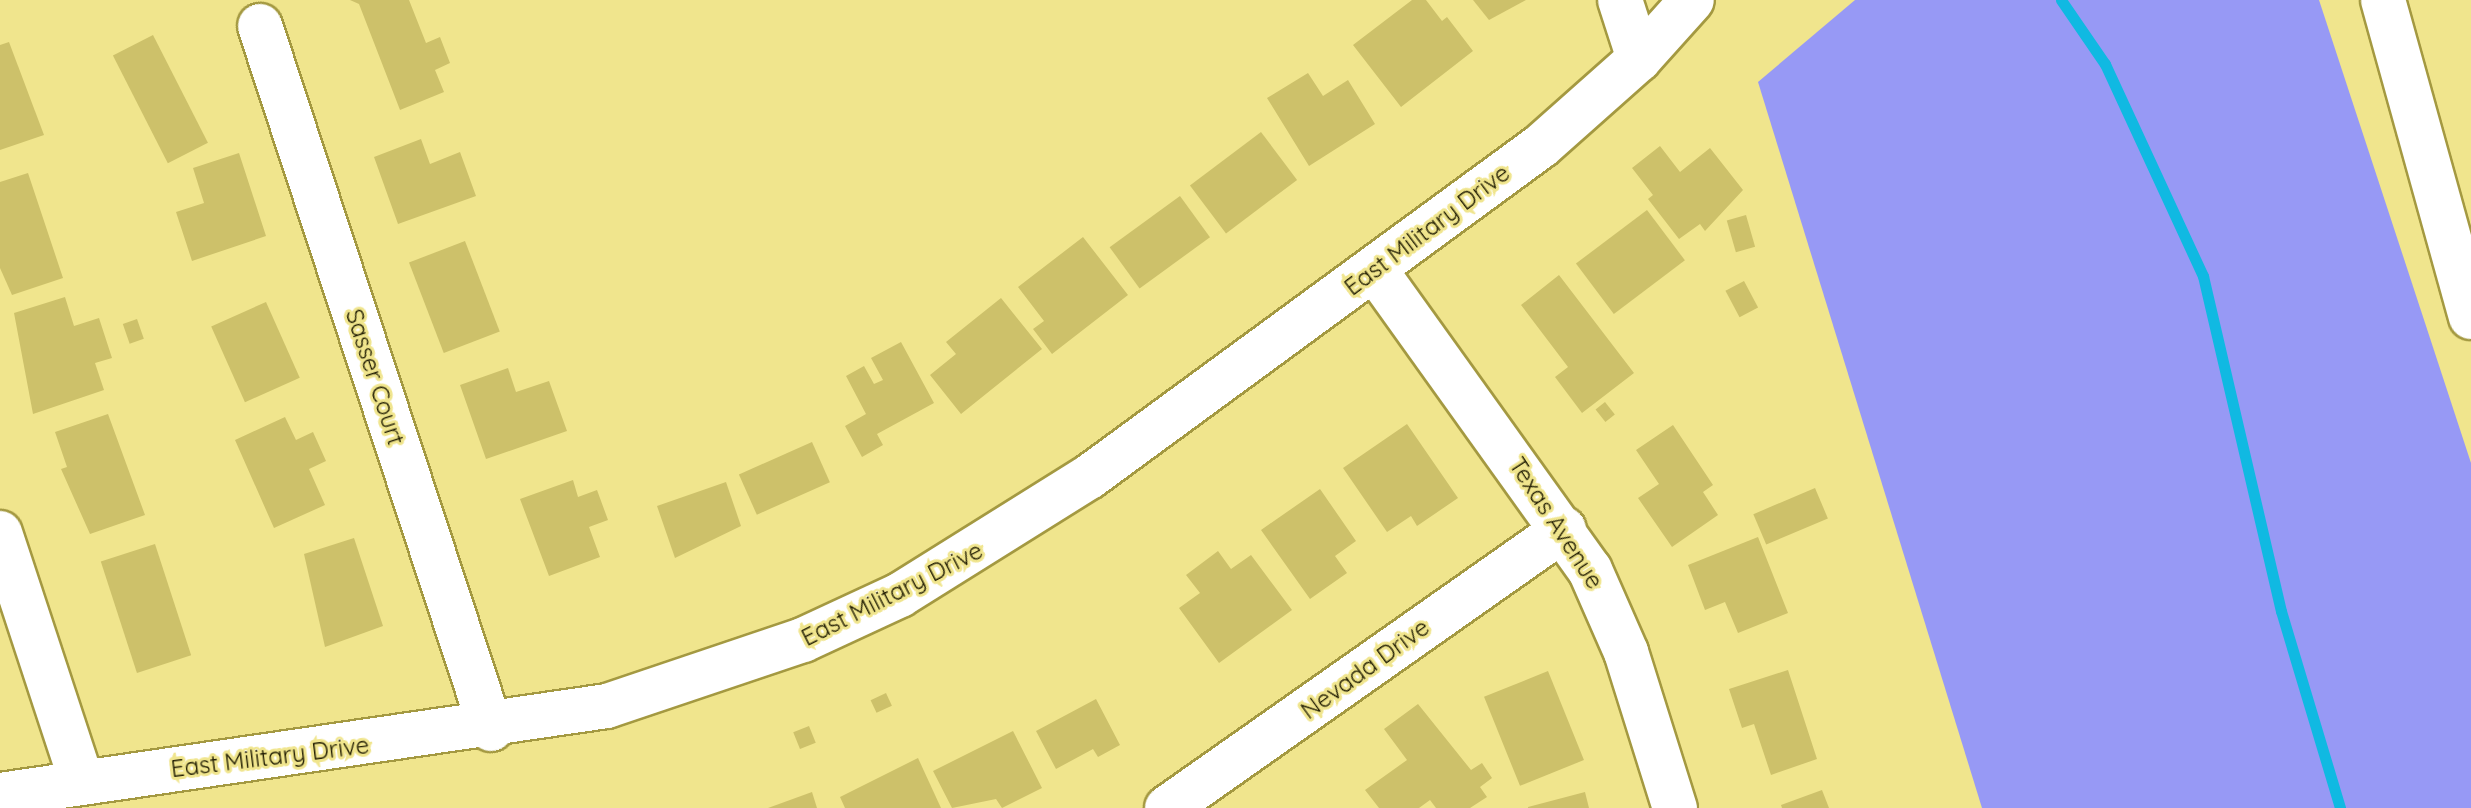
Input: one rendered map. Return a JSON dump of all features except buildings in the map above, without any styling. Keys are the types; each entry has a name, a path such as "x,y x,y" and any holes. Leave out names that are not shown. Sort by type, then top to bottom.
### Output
{"street":[{"path":"1620,0 1639,59"},
{"name":"East Military Drive","path":"0,795 491,729 662,691 803,640 900,595 1089,477 1541,146 1639,59 1692,0"},
{"path":"2383,0 2471,317"},
{"name":"Sasser Court","path":"260,26 491,729"},
{"name":"Texas Avenue","path":"1375,270 1564,529 1610,609 1675,808"},
{"name":"Nevada Drive","path":"1167,808 1564,529"},
{"path":"0,533 82,782"}],"shaded area":[{"path":"1855,0 2319,0 2471,463 2471,808 1982,808 1758,82"}],"waterway":[{"path":"2061,0 2105,64 2203,276 2281,611 2340,808"}]}
